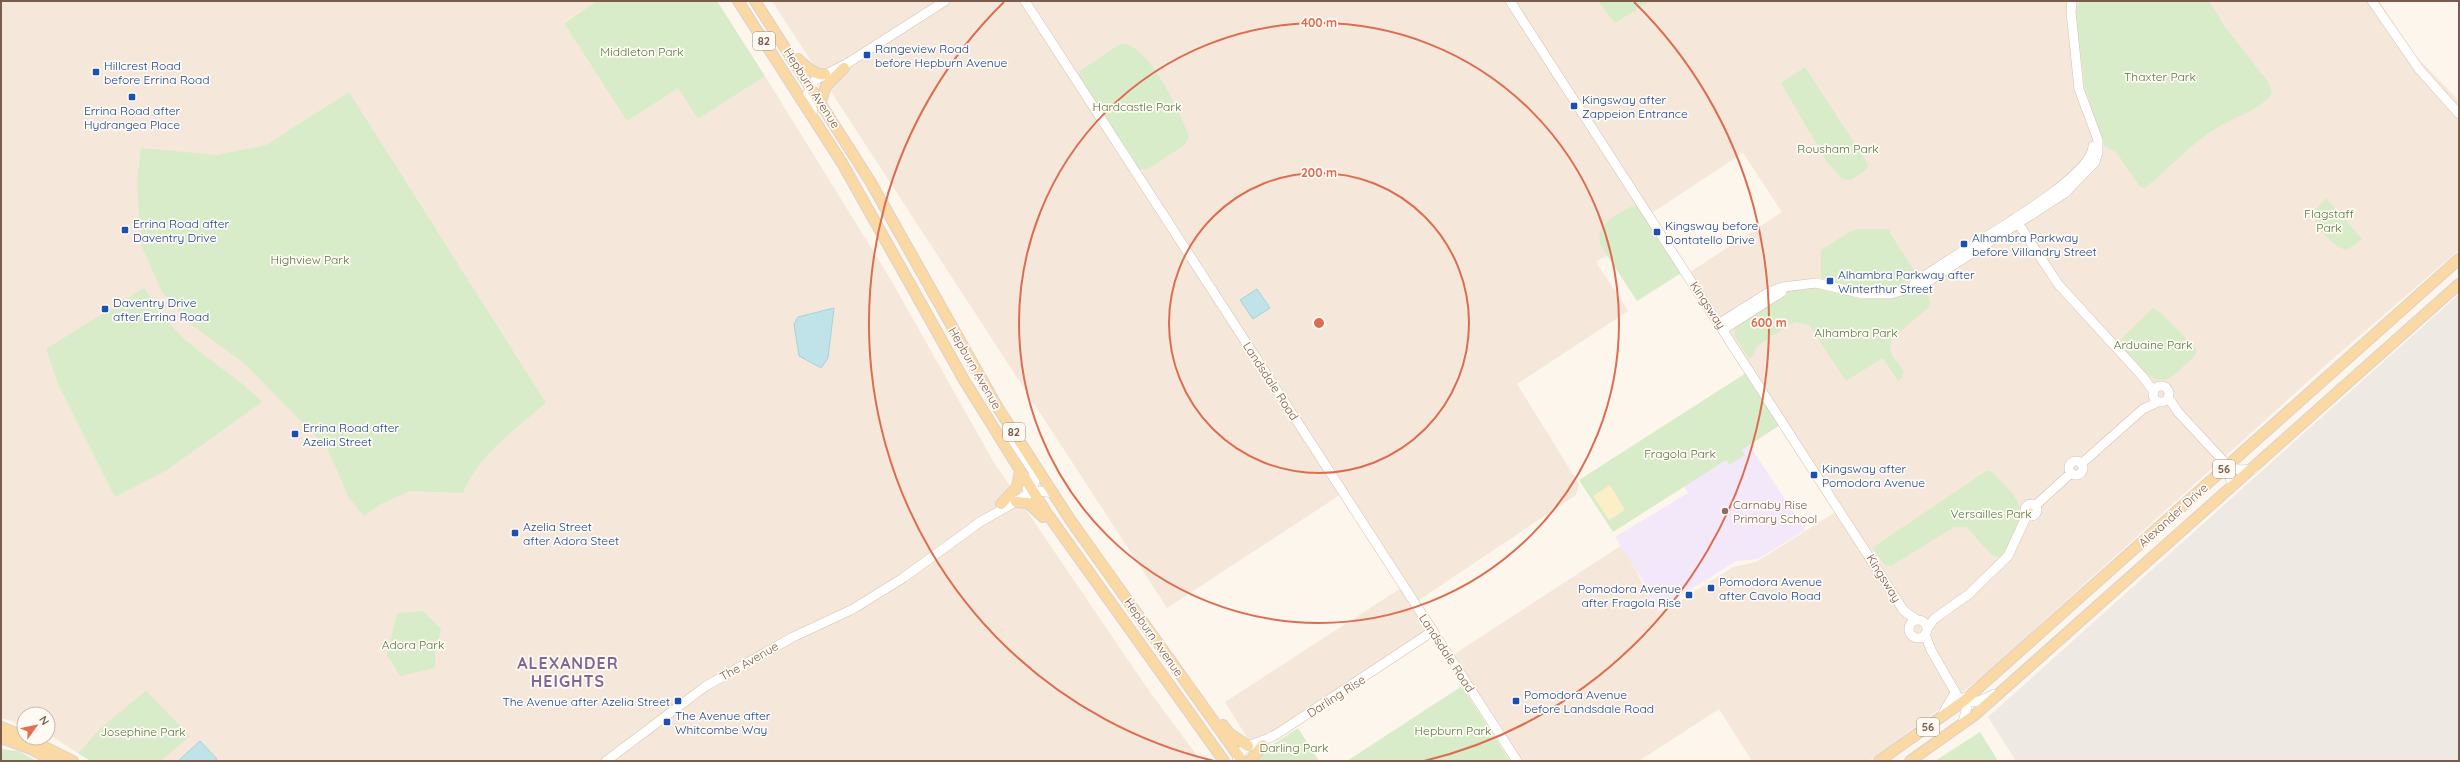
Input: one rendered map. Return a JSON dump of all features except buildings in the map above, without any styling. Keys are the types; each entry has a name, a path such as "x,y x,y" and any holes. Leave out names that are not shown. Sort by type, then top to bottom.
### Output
{"main road":[{"name":"Hepburn Avenue","path":"738,1 834,150 964,380 1031,489 1080,561 1222,759"},
{"name":"Hepburn Avenue","path":"755,1 821,101 870,181 998,408 1053,493 1239,760"},
{"path":"778,37 806,67 819,74 825,74"},
{"path":"821,101 826,86 846,65"},
{"name":"Alexander Drive","path":"1879,761 1965,700 2459,259"},
{"name":"Alexander Drive","path":"1910,761 1964,722 2003,690 2459,284"},
{"path":"1001,504 1017,487 1020,471"},
{"path":"1016,502 1028,503 1037,509 1063,546 1073,557 1080,561"},
{"path":"1186,682 1195,689 1229,733 1248,746"},
{"path":"1,726 16,733"},
{"path":"1,738 31,749 53,761"},
{"path":"1250,761 1266,741"},
{"path":"44,746 73,761"}],"street":[{"path":"790,81 800,86 818,85 846,65 945,1"},
{"name":"Landsdale Road","path":"1025,1 1517,761"},
{"name":"Kingsway","path":"1510,1 1722,326 1904,611 1920,628 1955,693 1965,700"},
{"path":"1722,326 1769,292 1794,286 1816,284 1863,294 1891,294 1912,286 1942,264 2017,221 2061,187 2084,166 2093,151 2093,129 2078,86 2071,12 2072,1"},
{"path":"2372,1 2419,69 2459,114"},
{"path":"834,150 808,102 807,93 811,86 825,74 846,65"},
{"path":"2017,221 2058,284 2159,396 2178,412 2228,466 2239,470 2253,469"},
{"path":"1920,628 1969,594 2008,556 2027,515 2025,510 2027,505 2036,505 2071,473 2076,475 2080,473 2083,468 2081,464 2159,396"},
{"path":"998,408 997,414 1033,472 1035,482 1031,489 1053,493"},
{"path":"2228,466 2232,487"},
{"name":"The Avenue","path":"980,522 984,515 1001,504 1026,489 1031,489"},
{"name":"The Avenue","path":"606,761 706,686 793,637 853,609 903,578 980,522 1028,494 1031,489"},
{"name":"The Avenue","path":"614,761 696,698 780,649 859,610 897,586 903,578"},
{"name":"Darling Rise","path":"1222,759 1239,760 1433,631"},
{"name":"Kingsway","path":"1948,678 1961,690 1965,700"},
{"path":"1964,722 1967,707 1965,700 1982,701 2003,690"},
{"path":"1932,724 1948,707 1955,693"},
{"name":"Darling Rise","path":"1239,760 1241,751 1248,746 1260,740 1266,741"}],"shaded area":[{"path":"1,1 596,1 564,22 678,88 698,118 765,76 891,280 993,461 1147,688 1201,761 161,761 169,753 82,750 78,753 56,739 56,706 16,706 16,723 1,718"},
{"path":"772,1 2379,1 2415,55 2459,101 2459,250 2327,364 1981,678 1869,761 1752,761 1719,709 1639,761 1511,761 1447,659 1622,545 1658,612 1678,602 1733,567 1756,562 1837,511 1684,276 1782,212 1743,153 1647,216 1632,206 1603,225 1600,245 1607,255 1596,262 1628,311 1517,384 1579,484 1576,495 1419,600 1440,632 1256,752 1225,702 1401,588 1340,495 1167,608"},
{"path":"2459,294 2459,761 2016,761 1988,717"},
{"name":"Carnaby Rise Primary School","path":"1745,438 1805,530 1758,559 1736,561 1658,610 1651,605 1645,584 1615,537 1688,493 1683,484"}],"green space":[{"name":"Middleton Park","path":"596,1 717,1 765,76 698,119 678,88 627,121 564,23"},
{"path":"1598,1 1650,1 1615,23"},
{"name":"Thaxter Park","path":"2080,1 2209,1 2226,28 2269,83 2272,94 2260,105 2208,133 2145,188 2140,187 2116,152 2104,146 2085,87 2076,22 2076,11"},
{"name":"Hardcastle Park","path":"1120,44 1130,46 1141,53 1151,65 1171,96 1189,136 1185,145 1146,170 1137,168 1079,78 1080,71"},
{"name":"Rousham Park","path":"1805,67 1868,164 1867,169 1851,180 1842,179 1827,162 1781,83"},
{"name":"Highview Park","path":"349,92 546,403 488,454 478,466 463,493 410,491 381,504 364,516 349,498 327,448 245,364 189,323 162,292 141,245 137,182 141,148 217,155 266,145"},
{"name":"Flagstaff Park","path":"2326,198 2362,239 2347,250 2336,245 2325,236 2316,224 2313,213"},
{"path":"1632,206 1638,206 1683,272 1637,301 1600,245 1601,231 1604,225 1613,217"},
{"path":"1857,229 1890,229 1890,233 1917,275 1900,288 1875,293 1821,278 1821,250 1851,231"},
{"name":"Alhambra Park","path":"1816,283 1876,299 1889,298 1919,289 1926,293 1930,301 1929,307 1893,338 1891,343 1890,348 1892,356 1904,371 1902,378 1898,381 1883,358 1846,381 1809,325 1795,322 1757,346 1753,356 1749,359 1734,335 1736,323 1794,286"},
{"path":"144,288 164,316 181,336 245,386 262,402 167,470 115,497 58,384 46,349"},
{"name":"Arduaine Park","path":"2153,308 2161,313 2197,350 2193,358 2182,368 2164,380 2149,376 2130,359 2120,347 2118,342"},
{"name":"Fragola Park","path":"1746,373 1780,425 1742,450 1745,455 1729,465 1726,460 1613,532 1579,480"},
{"name":"Versailles Park","path":"1986,471 1995,474 2011,492 2017,500 2020,510 2019,524 2016,532 2005,552 2000,557 1993,556 1966,527 1954,527 1891,566 1885,565 1872,548"},
{"name":"Adora Park","path":"423,611 441,629 435,654 435,668 400,676 387,655 397,613"},
{"name":"Hepburn Park","path":"1462,686 1510,761 1347,761"},
{"name":"Josephine Park","path":"146,691 190,736 161,761 90,761 78,753 104,725"},
{"name":"Darling Park","path":"1298,728 1319,761 1255,761 1269,747"},
{"path":"1980,732 1998,761 1935,761"},
{"path":"1,749 18,751 37,761 1,761"}],"sand":[{"path":"1610,485 1625,510 1609,520 1593,496"}],"water":[{"path":"1257,289 1270,308 1253,319 1240,300"},
{"path":"834,308 828,358 821,368 799,356 794,324 798,317"},
{"path":"200,741 217,759 214,761 178,761"}],"place":[{"name":"Rangeview Road before Hepburn Avenue","path":"867,55"},
{"name":"Hillcrest Road before Errina Road","path":"96,72"},
{"name":"Errina Road after Hydrangea Place","path":"132,97"},
{"name":"Kingsway after Zappeion Entrance","path":"1574,106"},
{"name":"Errina Road after Daventry Drive","path":"125,230"},
{"name":"Kingsway before Dontatello Drive","path":"1657,232"},
{"name":"Alhambra Parkway before Villandry Street","path":"1964,244"},
{"name":"Alhambra Parkway after Winterthur Street","path":"1830,281"},
{"name":"Daventry Drive after Errina Road","path":"105,309"},
{"name":"Errina Road after Azelia Street","path":"295,434"},
{"name":"Kingsway after Pomodora Avenue","path":"1814,475"},
{"name":"Carnaby Rise Primary School","path":"1725,511"},
{"name":"Azelia Street after Adora Steet","path":"515,533"},
{"name":"Pomodora Avenue after Cavolo Road","path":"1711,588"},
{"name":"Pomodora Avenue after Fragola Rise","path":"1689,595"},
{"name":"The Avenue after Azelia Street","path":"678,701"},
{"name":"Pomodora Avenue before Landsdale Road","path":"1516,701"},
{"name":"The Avenue after Whitcombe Way","path":"667,722"}],"district":[{"name":"ALEXANDER HEIGHTS","path":"568,672"}]}
